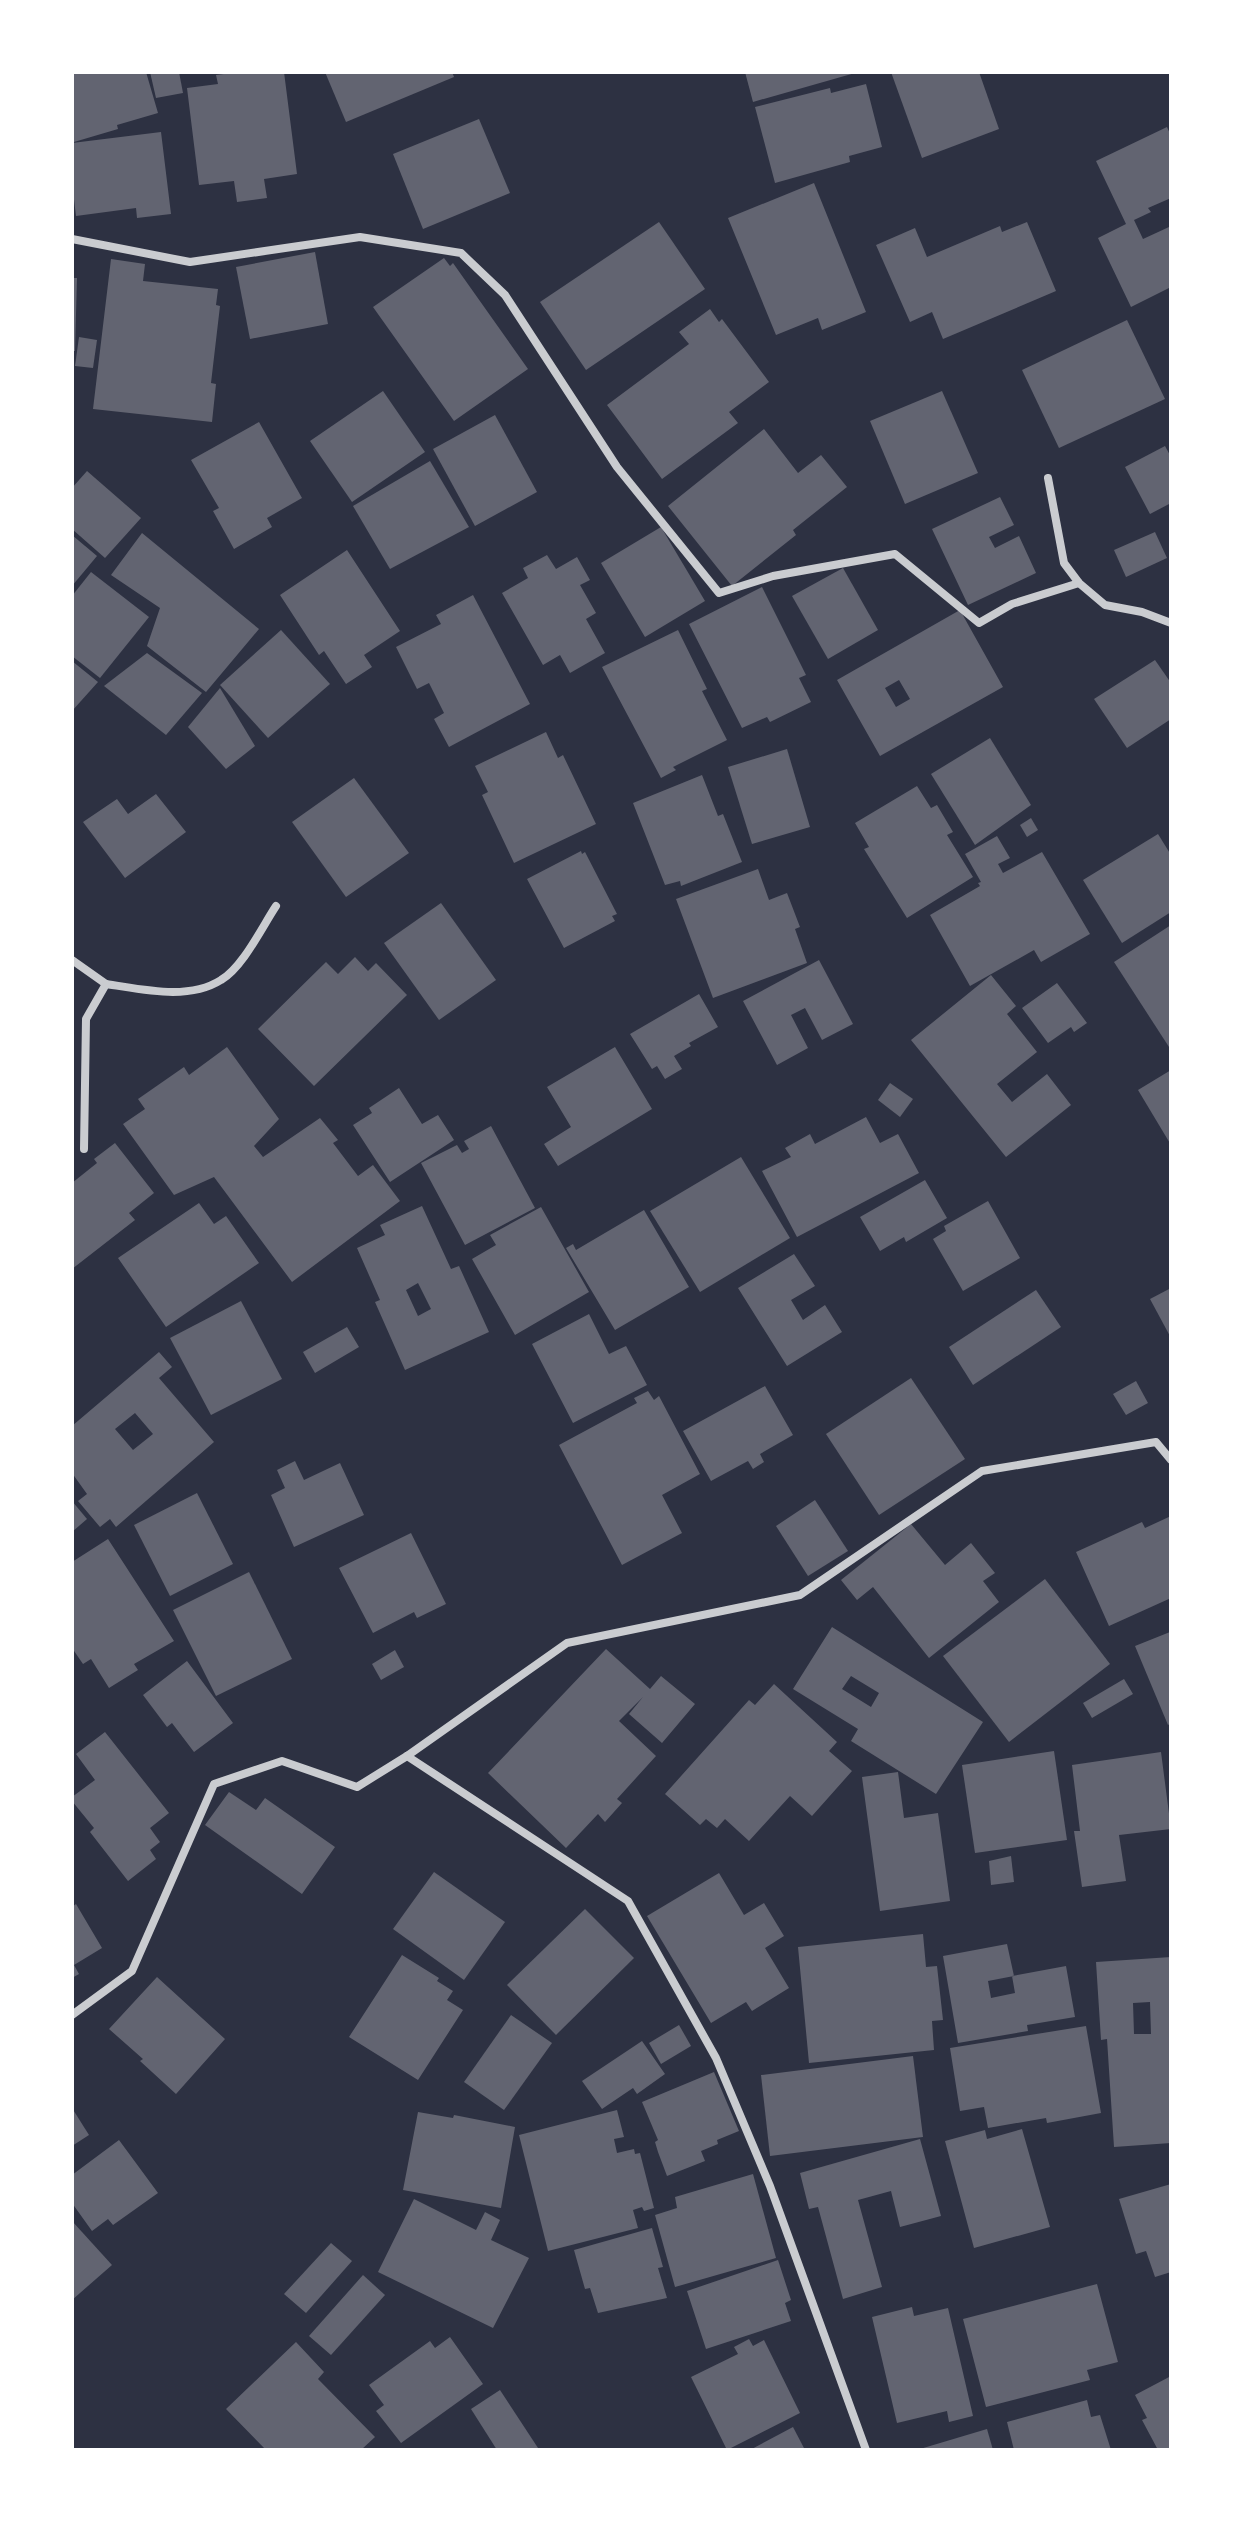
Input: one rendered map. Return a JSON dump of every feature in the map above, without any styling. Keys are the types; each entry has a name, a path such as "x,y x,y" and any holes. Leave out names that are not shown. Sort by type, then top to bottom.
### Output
{"street":[{"path":"72,239 190,262 360,237 461,253 505,295 617,467 719,593 773,576 895,554 979,623 1012,604 1079,583"},
{"path":"1048,478 1064,563 1079,583 1105,605 1142,612 1171,623"},
{"path":"72,960 106,984 157,991 201,990 223,979 247,951 276,906"},
{"path":"84,1149 86,1019 106,984"},
{"path":"72,2015 132,1971 214,1784 282,1761 357,1787 407,1756 567,1643 800,1595 982,1471 1156,1442 1171,1460"},
{"path":"407,1756 628,1901 716,2058 770,2186 866,2450"}],"building":[{"path":"72,72 146,72 158,113 74,142"},
{"path":"150,72 179,72 183,93 156,98"},
{"path":"284,72 297,174 264,179 267,198 237,202 234,181 199,185 187,88 218,84 216,75"},
{"path":"325,72 452,72 454,77 346,122"},
{"path":"745,72 855,72 855,73 753,102"},
{"path":"891,72 979,72 999,129 922,158"},
{"path":"866,84 882,147 849,156 850,162 775,183 755,107 830,88 831,93"},
{"path":"479,119 510,193 423,229 393,154"},
{"path":"1167,127 1171,136 1171,198 1148,208 1151,212 1134,220 1143,239 1169,227 1171,287 1131,307 1098,238 1126,224 1096,161"},
{"path":"161,132 171,214 137,218 136,208 76,216 72,143"},
{"path":"814,183 866,312 822,330 818,318 776,335 728,218"},
{"path":"659,222 705,289 586,370 540,302"},
{"path":"1027,222 1056,291 943,339 932,312 910,322 876,245 915,228 927,257 1000,226 1002,232"},
{"path":"315,252 328,324 250,339 236,267"},
{"path":"444,258 450,266 453,263 528,369 454,421 373,307"},
{"path":"111,259 145,264 143,281 218,289 216,305 220,306 211,383 216,384 212,422 93,409"},
{"path":"72,278 77,278 75,351 72,351"},
{"path":"710,309 719,322 722,319 769,382 729,412 738,423 662,479 607,405 689,344 679,332"},
{"path":"1127,320 1165,399 1059,448 1022,370"},
{"path":"79,337 97,340 93,368 75,366"},
{"path":"383,391 425,452 352,502 310,441"},
{"path":"942,391 978,473 905,504 870,421"},
{"path":"495,415 537,492 475,526 433,449"},
{"path":"259,422 302,498 267,518 272,527 234,549 213,511 219,508 191,460"},
{"path":"764,429 798,473 821,455 847,487 793,530 796,535 732,586 668,506"},
{"path":"1165,446 1171,457 1171,503 1150,514 1125,467"},
{"path":"430,461 469,527 390,569 353,506"},
{"path":"87,471 141,518 105,558 72,529 72,488"},
{"path":"1000,497 1014,525 989,537 995,548 1019,536 1036,573 968,605 932,529"},
{"path":"661,527 705,601 645,637 601,563"},
{"path":"1155,532 1167,558 1126,577 1114,550"},
{"path":"142,533 259,629 206,692 147,646 160,608 111,575"},
{"path":"72,535 97,556 72,586"},
{"path":"347,550 400,631 364,655 372,667 346,684 324,651 319,655 280,595"},
{"path":"547,555 556,569 577,557 590,580 580,585 596,613 586,619 605,653 570,673 560,655 543,665 502,593 528,578 523,568"},
{"path":"843,568 878,630 828,659 792,596"},
{"path":"91,572 149,617 100,678 72,656 72,596"},
{"path":"762,587 806,675 799,678 811,702 770,722 767,717 742,728 689,624"},
{"path":"473,595 530,704 449,747 434,719 444,713 429,683 417,689 396,647 441,624 436,615"},
{"path":"960,610 1003,687 880,756 837,680","holes":["899,680 910,699 896,707 885,688"]},
{"path":"281,630 330,684 268,738 220,685"},
{"path":"678,630 707,689 702,691 727,740 673,767 676,770 661,778 602,667"},
{"path":"147,653 202,693 166,735 104,686"},
{"path":"1155,660 1171,683 1171,719 1127,748 1094,699"},
{"path":"72,661 98,682 72,711"},
{"path":"220,688 255,746 226,769 188,727"},
{"path":"546,732 558,758 563,755 596,824 514,863 482,795 488,792 475,766"},
{"path":"990,738 1031,805 975,845 931,774"},
{"path":"787,749 810,827 752,844 728,767"},
{"path":"702,775 718,816 723,814 742,862 681,886 680,881 665,885 633,803"},
{"path":"354,778 409,853 346,897 292,822"},
{"path":"917,786 931,808 937,805 953,832 947,835 973,877 907,918 864,849 869,847 855,823"},
{"path":"156,794 186,832 125,878 83,822 117,799 128,814"},
{"path":"1031,818 1038,830 1027,837 1020,825"},
{"path":"1158,834 1171,855 1171,912 1122,943 1083,880"},
{"path":"997,836 1010,858 998,864 1003,873 1042,852 1090,934 1041,962 1034,950 970,986 930,915 980,886 978,883 981,882 965,854"},
{"path":"581,851 582,854 585,852 617,914 612,916 615,921 564,948 527,879"},
{"path":"758,869 769,900 787,893 800,927 795,929 807,963 713,998 676,899"},
{"path":"441,903 496,980 439,1020 384,943"},
{"path":"1171,925 1171,1046 1169,1047 1114,962"},
{"path":"355,957 368,971 376,963 407,995 314,1086 258,1029 326,962 338,974"},
{"path":"819,960 853,1024 822,1040 805,1008 791,1015 808,1048 777,1065 743,1001"},
{"path":"991,975 1016,1006 1007,1014 1037,1052 997,1084 1012,1102 1047,1074 1071,1105 1006,1157 911,1040"},
{"path":"1057,983 1087,1023 1074,1032 1071,1027 1048,1043 1022,1008"},
{"path":"699,994 718,1027 689,1043 691,1046 674,1056 682,1069 665,1079 657,1066 652,1069 630,1034"},
{"path":"227,1047 279,1119 254,1146 263,1157 320,1118 338,1140 333,1143 358,1176 373,1165 400,1201 292,1282 214,1177 174,1195 123,1124 145,1109 138,1099 184,1067 189,1075"},
{"path":"615,1047 652,1109 558,1166 544,1144 571,1127 547,1087"},
{"path":"1171,1070 1171,1145 1138,1090"},
{"path":"890,1083 913,1099 900,1117 878,1100"},
{"path":"399,1088 422,1124 438,1115 454,1140 390,1182 353,1125 372,1113 369,1108"},
{"path":"866,1117 880,1143 898,1134 919,1173 797,1237 762,1171 791,1157 785,1148 810,1134 815,1144"},
{"path":"491,1126 535,1208 465,1245 421,1163 457,1145 462,1153 469,1149 464,1141"},
{"path":"115,1143 154,1193 129,1213 135,1220 72,1269 72,1183 97,1163 94,1159"},
{"path":"741,1157 790,1238 700,1292 650,1211"},
{"path":"925,1180 947,1218 906,1242 904,1237 880,1251 860,1217"},
{"path":"988,1201 1020,1258 963,1291 933,1239 946,1231 944,1226"},
{"path":"199,1203 214,1224 226,1216 259,1263 166,1327 118,1258"},
{"path":"422,1206 451,1269 459,1266 489,1332 405,1370 375,1302 380,1300 357,1248 385,1235 380,1225","holes":["418,1283 431,1309 418,1316 406,1290"]},
{"path":"541,1207 589,1292 515,1335 472,1259 496,1245 490,1235"},
{"path":"644,1210 689,1287 615,1330 566,1248 573,1244 576,1250"},
{"path":"794,1254 815,1286 791,1300 803,1320 825,1305 842,1332 787,1366 738,1288"},
{"path":"1171,1288 1171,1338 1150,1299"},
{"path":"1036,1290 1061,1327 973,1385 949,1347"},
{"path":"241,1301 282,1379 211,1415 170,1338"},
{"path":"589,1314 609,1354 626,1346 647,1385 573,1423 532,1344"},
{"path":"347,1327 359,1347 315,1373 303,1352"},
{"path":"159,1352 172,1367 159,1378 214,1442 116,1527 110,1519 100,1527 78,1501 87,1494 72,1473 72,1426","holes":["135,1413 153,1434 133,1450 115,1429"]},
{"path":"911,1378 965,1459 879,1515 826,1434"},
{"path":"1136,1381 1148,1403 1126,1415 1113,1394"},
{"path":"765,1386 793,1435 760,1454 764,1462 753,1469 748,1461 711,1481 683,1431"},
{"path":"648,1391 654,1400 659,1396 700,1474 662,1495 682,1533 622,1565 559,1445 637,1403 634,1398"},
{"path":"295,1461 304,1480 340,1463 364,1515 294,1547 271,1495 285,1488 277,1470"},
{"path":"197,1493 233,1564 170,1596 134,1525"},
{"path":"815,1500 848,1551 808,1576 776,1526"},
{"path":"72,1501 87,1519 72,1532"},
{"path":"1171,1516 1171,1598 1109,1626 1076,1552 1142,1522 1145,1528"},
{"path":"911,1524 945,1565 971,1543 995,1573 983,1581 999,1602 929,1658 873,1587 857,1600 841,1580"},
{"path":"411,1533 446,1604 417,1618 414,1612 373,1633 339,1568"},
{"path":"108,1539 174,1641 134,1664 138,1670 109,1688 91,1659 83,1664 72,1648 72,1562"},
{"path":"249,1572 292,1659 216,1696 173,1610"},
{"path":"1045,1579 1110,1664 1009,1742 943,1656"},
{"path":"832,1627 983,1722 936,1794 851,1741 858,1729 793,1689","holes":["851,1676 879,1693 871,1707 842,1689"]},
{"path":"1170,1632 1171,1723 1168,1725 1135,1646"},
{"path":"606,1649 650,1689 661,1676 695,1704 662,1743 629,1714 643,1697 619,1721 656,1756 617,1799 622,1803 605,1822 598,1814 566,1848 488,1773"},
{"path":"395,1650 404,1667 381,1680 372,1664"},
{"path":"187,1661 233,1723 194,1752 172,1723 167,1727 143,1695"},
{"path":"1124,1679 1133,1694 1092,1718 1083,1703"},
{"path":"774,1684 837,1742 829,1751 852,1771 812,1816 790,1796 749,1841 725,1819 717,1828 706,1819 700,1825 665,1794 749,1700 755,1705"},
{"path":"105,1732 169,1813 150,1828 160,1842 150,1850 156,1859 128,1881 90,1832 94,1828 72,1801 72,1797 95,1780 76,1754"},
{"path":"1054,1751 1067,1840 975,1853 962,1765"},
{"path":"1161,1752 1171,1829 1119,1835 1126,1881 1082,1887 1074,1831 1080,1831 1072,1765"},
{"path":"898,1772 904,1818 938,1813 950,1901 880,1911 862,1777"},
{"path":"229,1792 256,1810 265,1798 335,1847 302,1894 205,1825"},
{"path":"1011,1856 1014,1882 991,1885 989,1861"},
{"path":"434,1872 505,1922 464,1980 393,1929"},
{"path":"719,1873 744,1915 764,1903 784,1936 765,1948 789,1988 752,2011 746,2002 711,2023 647,1916"},
{"path":"76,1904 102,1948 74,1965 79,1974 72,1978 72,1907"},
{"path":"585,1909 634,1958 556,2035 507,1985"},
{"path":"923,1934 926,1967 937,1966 943,2020 932,2021 934,2050 809,2063 798,1947"},
{"path":"1007,1944 1014,1976 1066,1966 1075,2017 1027,2025 1028,2031 958,2043 943,1956","holes":["1012,1976 1015,1993 991,1998 988,1981"]},
{"path":"402,1955 439,1978 437,1981 453,1991 447,2000 463,2010 418,2080 349,2037"},
{"path":"1171,1957 1171,2143 1114,2147 1107,2039 1101,2040 1096,1962","holes":["1150,2002 1151,2034 1134,2034 1133,2003"]},
{"path":"157,1977 225,2039 176,2094 109,2029"},
{"path":"511,2015 552,2043 504,2110 464,2082"},
{"path":"679,2025 691,2046 661,2064 649,2043"},
{"path":"1086,2026 1101,2113 1047,2123 1046,2118 988,2128 984,2107 960,2111 950,2048"},
{"path":"642,2041 665,2074 637,2094 633,2088 602,2109 582,2081"},
{"path":"913,2056 923,2137 770,2156 761,2075"},
{"path":"714,2072 739,2131 701,2151 705,2161 667,2176 655,2142 658,2140 642,2102"},
{"path":"72,2108 89,2135 72,2146"},
{"path":"617,2110 624,2137 614,2139 617,2153 634,2149 635,2154 640,2153 654,2208 633,2210 638,2228 548,2251 519,2135"},
{"path":"418,2112 453,2118 454,2115 515,2127 501,2208 403,2190"},
{"path":"1022,2129 1050,2227 974,2248 945,2141 985,2130 987,2139"},
{"path":"920,2139 941,2216 900,2227 891,2191 858,2200 882,2287 843,2299 818,2207 809,2209 800,2173"},
{"path":"119,2140 158,2193 113,2225 108,2219 92,2231 72,2203 72,2175"},
{"path":"753,2174 776,2258 675,2287 655,2215 677,2208 675,2197"},
{"path":"1171,2184 1171,2272 1155,2277 1146,2251 1136,2254 1119,2199"},
{"path":"414,2199 476,2230 485,2212 500,2220 491,2240 529,2258 493,2328 378,2272"},
{"path":"72,2221 112,2265 72,2300"},
{"path":"652,2228 663,2267 658,2268 667,2298 598,2313 590,2288 585,2289 574,2250"},
{"path":"331,2243 352,2261 306,2313 284,2294"},
{"path":"778,2260 791,2300 785,2303 791,2321 706,2349 687,2291"},
{"path":"363,2275 385,2295 331,2355 309,2336"},
{"path":"1097,2284 1118,2362 1087,2370 1090,2380 986,2407 963,2319"},
{"path":"912,2307 914,2316 948,2308 973,2416 949,2422 947,2411 897,2423 872,2317"},
{"path":"450,2337 483,2384 401,2443 376,2411 384,2405 369,2385 430,2341 435,2348"},
{"path":"749,2339 753,2346 764,2340 800,2413 727,2450 691,2377 738,2354 734,2347"},
{"path":"296,2342 324,2372 318,2379 375,2437 361,2450 266,2450 226,2409"},
{"path":"1171,2376 1171,2450 1158,2450 1142,2420 1147,2418 1135,2395"},
{"path":"500,2390 538,2448 535,2450 497,2450 471,2409"},
{"path":"1087,2400 1091,2417 1100,2415 1111,2450 1014,2450 1007,2422"},
{"path":"793,2427 805,2450 750,2450"},
{"path":"987,2429 993,2450 920,2449"}]}
